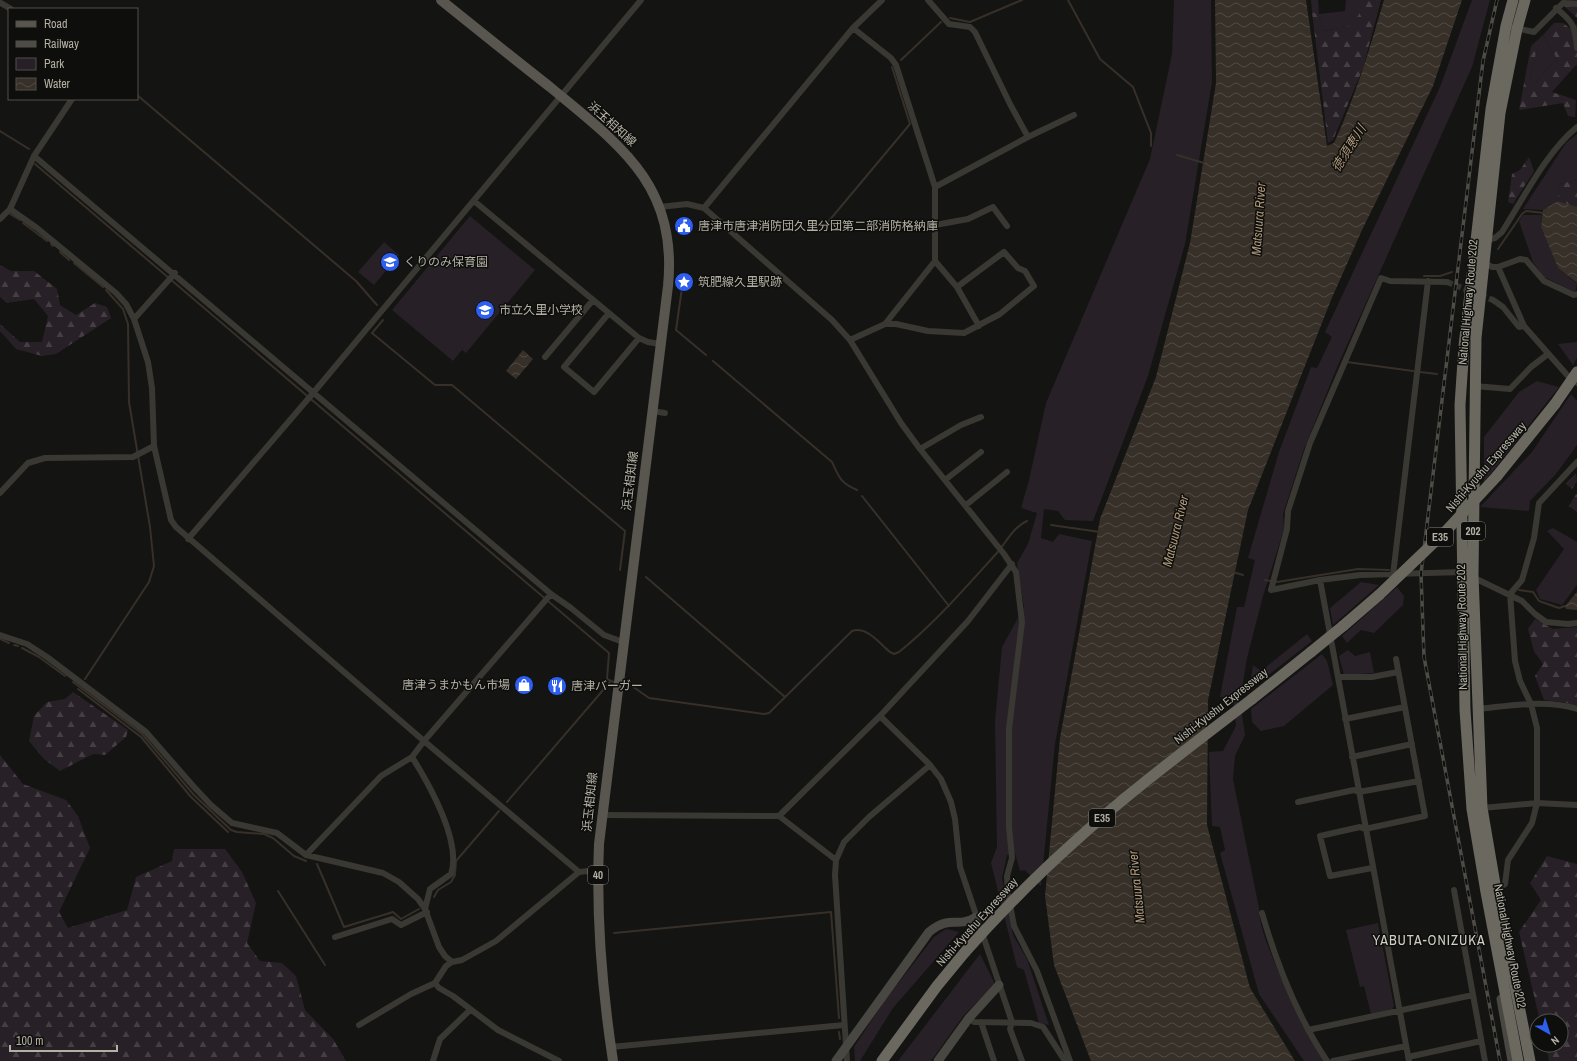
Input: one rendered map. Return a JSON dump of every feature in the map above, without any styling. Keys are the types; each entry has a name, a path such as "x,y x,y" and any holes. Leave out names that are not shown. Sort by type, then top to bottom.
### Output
{"highway":[{"name":"National Highway Route 202","path":"1513,0 1506,26 1491,109 1464,346 1460,405 1465,710 1472,809 1518,1061"},
{"name":"National Highway Route 202","path":"1525,0 1517,29 1500,112 1476,338 1474,386 1473,576 1482,808 1496,890 1530,1061"},
{"name":"Nishi-Kyushu Expressway","path":"882,1061 928,997 1000,913 1072,843 1114,807 1311,652 1379,595 1446,531 1497,476 1555,404 1577,372"}],"main road":[{"name":"浜玉相知線","path":"441,0 561,96 623,150 645,178 660,207 667,235 670,261 601,816 598,870 601,969 613,1061"}],"street":[{"path":"188,539 311,396 641,0"},
{"path":"704,208 853,28 882,0"},
{"path":"928,0 949,24 970,27 975,32 1028,137"},
{"path":"1,2 10,8"},
{"path":"1506,26 1534,32 1556,8 1563,3 1577,4"},
{"path":"1556,8 1571,20 1575,30 1577,48"},
{"path":"853,28 891,58 896,65 935,187 935,261 884,324"},
{"path":"0,219 10,209 34,156 71,100"},
{"path":"935,187 1028,137 1074,115"},
{"path":"1487,240 1495,238 1502,232 1533,182 1565,137 1577,127"},
{"path":"34,156 175,273 311,396 550,595 571,608 604,635 623,642"},
{"path":"474,201 639,338 648,342 660,344"},
{"path":"660,207 687,204 704,208 832,320 850,340 901,423 1012,564 1016,572 1022,633 1009,729 1009,827 1012,858 1007,876 1008,894 1014,926 1037,971 1070,1061"},
{"path":"935,225 968,219 993,207 1007,226"},
{"path":"10,209 37,228 116,293 126,304 134,319 148,362 152,388 154,446 171,520 188,539 579,872"},
{"path":"850,340 884,324 896,324 928,331 964,333 1000,314 1034,286 1025,272 1018,268 1004,252 957,287"},
{"path":"1473,261 1485,262 1492,267 1498,267 1520,259 1526,260 1544,281 1574,295 1577,294"},
{"path":"935,261 957,287 979,326"},
{"path":"1498,267 1524,326 1568,376 1577,384"},
{"path":"134,319 175,273"},
{"path":"1447,282 1390,281 1381,278 1310,443 1288,511 1287,529 1271,590 1320,580 1360,575 1393,576 1462,572 1522,600 1535,614 1546,622 1568,624 1577,623"},
{"path":"1393,576 1428,281"},
{"path":"545,357 593,300"},
{"path":"1493,300 1503,306 1519,327 1524,326"},
{"path":"609,313 564,367 594,392 639,338"},
{"path":"1474,386 1510,389 1531,367 1548,354"},
{"path":"652,411 665,413"},
{"path":"920,449 961,425 981,417"},
{"path":"0,494 28,463 45,458 133,457 154,446"},
{"path":"945,480 981,452"},
{"path":"1496,890 1505,884 1508,860 1532,823 1537,803 1537,728 1531,704 1520,681 1515,661 1510,594 1522,580 1534,538 1539,503 1577,462"},
{"path":"966,505 1007,472"},
{"path":"778,816 880,716 968,621 1012,564"},
{"path":"1320,580 1372,868 1409,1059 1481,1042"},
{"path":"306,855 381,776 412,757 424,741 550,595"},
{"path":"0,635 26,644 47,657 146,732 211,805 232,823 277,833 306,855 382,873 399,882 418,899 426,910 439,946 445,956 452,962"},
{"path":"1372,868 1330,876 1320,836 1360,827 1365,829 1425,816 1396,659"},
{"path":"1338,677 1372,677 1398,672"},
{"path":"1477,709 1531,704 1563,705 1577,709"},
{"path":"1345,719 1405,707"},
{"path":"880,716 930,765 941,779 951,802 955,819 960,867 1012,1022 1010,1029 1022,1061"},
{"path":"1352,757 1412,744"},
{"path":"334,937 392,919 401,925 426,910 430,889 451,874 452,846 444,820 421,772 412,757"},
{"path":"847,1061 835,875 836,860 844,842 869,817 930,765"},
{"path":"1298,802 1354,790 1359,792 1419,781"},
{"path":"1482,808 1537,803 1577,805"},
{"path":"601,816 778,816 836,860"},
{"path":"359,1025 411,994 435,983 446,966 452,962 462,960 496,941 579,872 598,870"},
{"path":"1454,890 1485,1061"},
{"path":"1262,913 1270,942 1290,994 1308,1030 1328,1061"},
{"path":"836,1061 846,1045 929,932 942,922 965,922 976,917"},
{"path":"1494,931 1490,937 1512,1061"},
{"path":"435,983 439,988 453,996 498,1030 559,1061"},
{"path":"938,1061 969,1018 999,985"},
{"path":"1308,1030 1399,1012 1473,995"},
{"path":"433,1061 440,1039 470,1010"},
{"path":"969,1018 974,1022 1031,1023 1043,1027 1065,1061"},
{"path":"981,1022 994,1061"},
{"path":"611,1047 844,1025"},
{"path":"1333,1061 1406,1046"}],"green space":[{"path":"1174,0 1211,0 1212,82 1185,244 1148,376 1093,521 1065,520 1058,511 1044,509 1041,538 1053,542 1059,534 1092,541 1055,744 1041,886 1025,870 1020,871 1015,853 1007,855 1002,878 1013,935 1027,959 1049,1025 1039,1023 1024,970 1017,967 991,863 997,847 995,721 1002,647 1024,607 1017,563 1028,544 1037,513 1021,508 1029,480 1046,403 1150,159 1172,54"},
{"path":"1311,0 1318,0 1319,14 1345,11 1346,0 1367,0 1367,2 1352,26 1323,31 1318,14 1312,12"},
{"path":"1367,0 1381,0 1363,68 1333,140 1328,143 1312,12 1318,14 1323,31 1352,26"},
{"path":"1472,0 1490,0 1472,67 1338,365 1304,449 1283,514 1284,529 1263,596 1247,658 1240,701 1245,735 1235,756 1233,779 1262,927 1273,959 1285,985 1304,1024 1325,1061 1304,1061 1259,994 1220,853 1225,850 1220,827 1212,826 1209,752 1223,751 1236,726 1233,699 1220,697 1237,607 1244,607 1255,560 1248,558 1279,452 1311,367 1317,368 1332,337 1325,332 1440,87"},
{"path":"1566,0 1577,0 1577,18 1563,5"},
{"path":"1554,23 1563,23 1571,29 1577,24 1577,66 1576,65 1552,92 1576,100 1575,117 1568,116 1563,103 1519,110 1531,46 1537,49 1530,79 1536,82 1557,59 1543,35"},
{"path":"1543,35 1557,59 1536,82 1530,79 1537,49 1531,46"},
{"path":"1577,134 1577,180 1559,184 1558,201 1543,210 1523,209 1566,143"},
{"path":"1529,157 1534,171 1513,204 1508,202 1512,174 1520,170"},
{"path":"1577,180 1577,207 1558,201 1559,184"},
{"path":"1523,215 1542,215 1541,227 1558,268 1577,284 1575,292 1544,277 1533,262 1519,221"},
{"path":"470,216 535,270 466,353 462,350 453,361 392,310"},
{"path":"384,242 399,255 374,285 358,272"},
{"path":"0,265 11,271 34,271 57,289 60,305 76,315 95,303 107,307 111,318 56,354 42,356 16,349 0,331 0,324 20,342 42,342 48,316 34,299 7,303 0,297"},
{"path":"1577,342 1577,358 1573,365 1558,344"},
{"path":"1537,381 1559,387 1484,482 1484,437 1519,392"},
{"path":"1571,394 1577,401 1577,445 1556,474 1530,501 1529,511 1480,507 1532,452"},
{"path":"1576,474 1577,481 1572,489 1566,484"},
{"path":"1576,494 1577,495 1577,512 1569,506"},
{"path":"1553,528 1577,542 1577,585 1562,605 1540,599 1536,590 1564,549 1547,531"},
{"path":"1361,582 1379,585 1333,625 1330,608"},
{"path":"1397,587 1404,596 1403,605 1374,633 1361,630 1347,643 1342,636"},
{"path":"1535,619 1553,629 1577,627 1577,706 1563,702 1544,700 1535,676 1543,664 1534,651 1528,629"},
{"path":"1307,634 1312,641 1249,690 1253,665 1261,671"},
{"path":"1348,650 1355,656 1370,652 1374,673 1344,675 1339,656"},
{"path":"1322,654 1327,661 1333,685 1284,726 1261,731 1252,722 1251,709"},
{"path":"73,692 128,730 126,737 105,755 93,754 60,771 44,759 29,741 34,716 47,702 65,699"},
{"path":"0,755 23,784 66,800 78,816 90,848 59,912 68,928 127,910 136,877 172,861 174,849 225,849 242,872 256,903 247,943 260,961 282,963 296,976 305,1010 333,1039 346,1061 0,1061"},
{"path":"1547,856 1577,864 1577,1061 1549,1061 1548,1053 1569,1053 1569,1013 1538,1013 1519,932 1541,900 1530,883"},
{"path":"1378,923 1394,1006 1392,1009 1371,1014 1364,986 1360,987 1346,930"},
{"path":"946,929 959,932 893,1008 860,1061 855,1061 854,1047 885,1000 934,937"},
{"path":"980,954 995,984 964,1015 931,1061 898,1061"}],"water":[{"path":"1215,0 1306,0 1327,146 1334,143 1349,108 1384,0 1462,0 1433,86 1362,230 1331,300 1248,510 1208,700 1207,825 1250,988 1295,1061 1091,1061 1054,965 1045,896 1060,738 1100,519 1156,377 1190,243 1216,83"},
{"path":"1558,201 1577,207 1577,283 1558,268 1541,227 1543,210"},
{"path":"523,350 533,359 516,379 506,371"},
{"path":"1577,592 1577,610 1566,609 1565,606"}],"waterway":[{"path":"950,18 970,22 1022,0"},
{"path":"1068,0 1100,59 1133,87 1151,133 1151,146"},
{"path":"901,60 941,22"},
{"path":"823,228 910,124 892,67"},
{"path":"138,96 356,281 377,305"},
{"path":"0,131 29,149"},
{"path":"1177,155 1204,163"},
{"path":"35,164 609,653 607,679 616,683"},
{"path":"1498,249 1522,214 1526,211 1544,213"},
{"path":"10,214 20,220"},
{"path":"23,223 47,241"},
{"path":"60,252 69,260"},
{"path":"74,263 103,287"},
{"path":"1424,276 1440,276 1452,272"},
{"path":"682,288 676,330 706,355"},
{"path":"85,679 149,582 154,566 150,527 129,402 128,324 123,309 106,290"},
{"path":"383,320 372,333 435,385 452,385 625,531 620,570"},
{"path":"713,361 832,462 841,479 847,485 857,490"},
{"path":"1347,362 1413,371"},
{"path":"1420,372 1437,374"},
{"path":"862,496 949,606"},
{"path":"623,684 632,686 649,698 764,714 769,713 852,631 857,630 868,633 890,652 894,654 899,652 937,617 996,554 1014,531 1027,521"},
{"path":"1051,525 1100,532"},
{"path":"1265,580 1277,582 1358,569 1389,570"},
{"path":"1233,572 1243,575"},
{"path":"646,577 785,697"},
{"path":"1519,590 1533,592 1539,601 1559,608 1565,606"},
{"path":"0,639 9,643"},
{"path":"14,645 18,646"},
{"path":"22,648 39,657 65,676"},
{"path":"73,682 142,734 194,795 231,830 237,832 264,834 273,838 294,856 306,861"},
{"path":"507,802 610,682"},
{"path":"78,689 141,737 191,797 228,832"},
{"path":"434,897 438,890 451,882 455,875 456,861 499,811"},
{"path":"317,864 344,927 393,912 401,919 419,909"},
{"path":"278,891 325,965"},
{"path":"614,933 831,912 839,1018"},
{"path":"839,1032 840,1039"}],"tunnel":[{"path":"1447,282 1493,300"}],"railway":[{"path":"1497,0 1483,61 1421,574 1424,657 1500,1061"}],"place":[{"name":"唐津市唐津消防団久里分団第二部消防格納庫","path":"684,226"},
{"name":"くりのみ保育園","path":"390,262"},
{"name":"筑肥線久里駅跡","path":"684,282"},
{"name":"市立久里小学校","path":"485,310"},
{"name":"唐津うまかもん市場","path":"524,685"},
{"name":"唐津バーガー","path":"557,686"}],"district":[{"name":"YABUTA-ONIZUKA","path":"1429,940"}],"water label":[{"name":"徳須恵川","path":"1348,148"},
{"name":"Matsuura River","path":"1258,219"},
{"name":"Matsuura River","path":"1175,531"},
{"name":"Matsuura River","path":"1136,887"}]}
